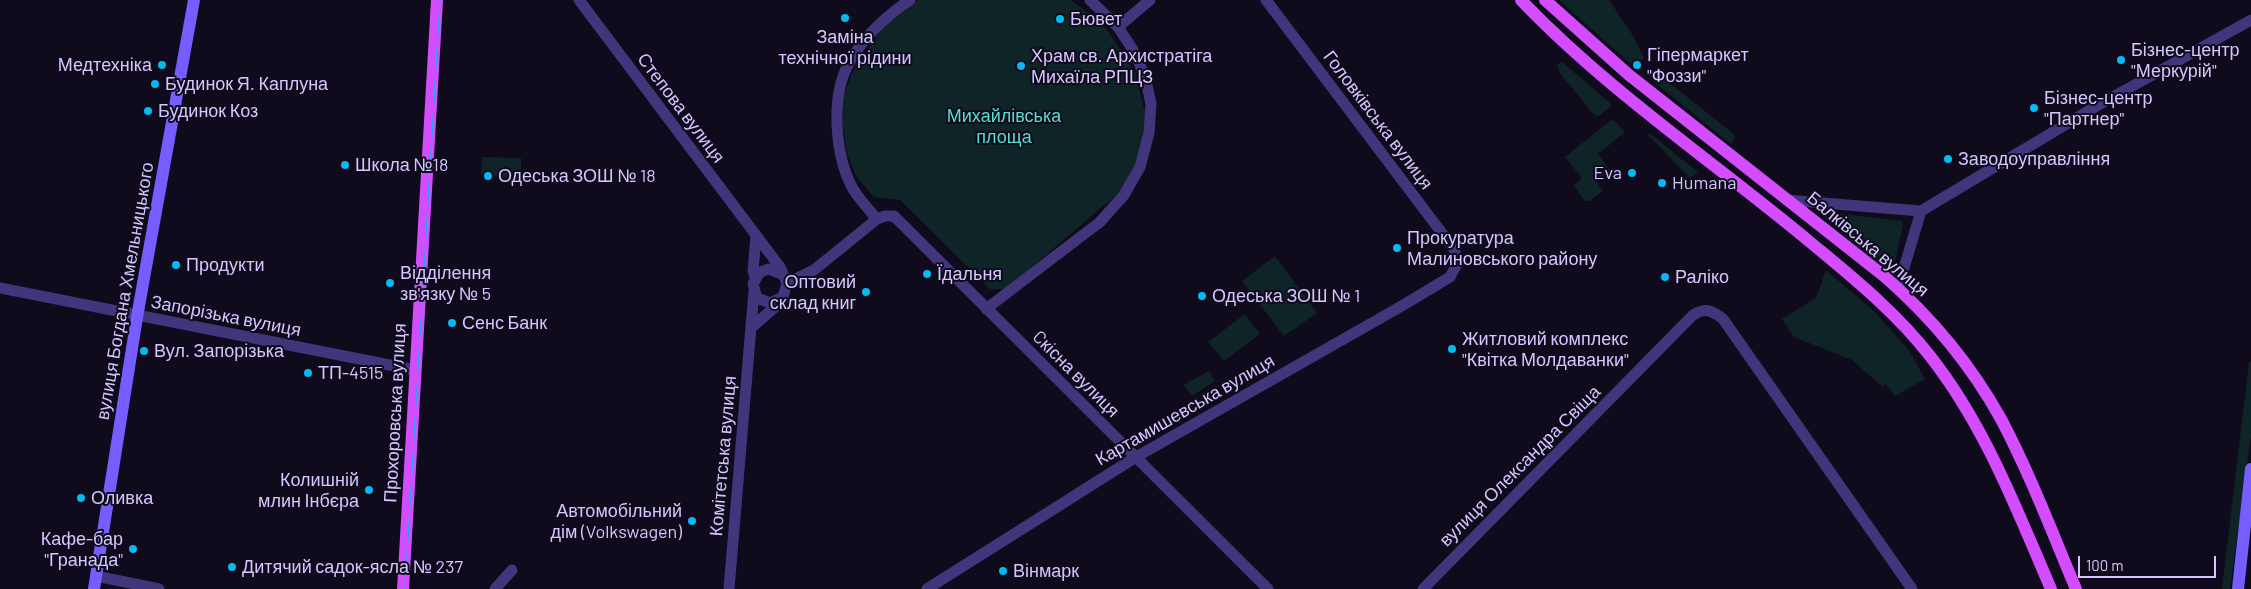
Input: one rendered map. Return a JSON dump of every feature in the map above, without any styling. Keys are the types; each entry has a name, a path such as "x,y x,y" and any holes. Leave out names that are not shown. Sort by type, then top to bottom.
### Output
{"main road":[{"name":"вулиця Богдана Хмельницького","path":"95,583 137,317 194,0"},
{"name":"Прохоровська вулиця","path":"402,589 437,0"},
{"name":"Балківська вулиця","path":"1522,0 1590,67 1772,211 1869,291 1902,323 1930,355 1953,387 1976,425 1996,462 2051,589"},
{"name":"Балківська вулиця","path":"1545,0 1622,70 1898,288 1947,340 2000,417 2020,455 2076,589"},
{"path":"2238,589 2247,524 2251,469"}],"street":[{"name":"Степова вулиця","path":"579,0 780,268 785,279"},
{"path":"986,309 1100,222 1124,195 1140,167 1150,133 1151,104 1145,76 1133,50 1118,27 1090,0"},
{"path":"1118,27 1150,0"},
{"name":"Головківська вулиця","path":"1266,0 1454,249 1458,262"},
{"path":"755,277 760,272 769,269 785,279 814,270 877,219 854,189 846,171 839,141 837,112 841,87 848,64 876,28 905,1"},
{"path":"1786,200 1921,211 2095,107 2251,20"},
{"path":"1898,288 1921,211"},
{"name":"Cкісна вулиця","path":"877,219 884,216 894,216 916,236 986,309 1268,589"},
{"path":"756,236 753,271 755,277 754,291 757,298 766,303 778,301"},
{"name":"Картамишевська вулиця","path":"927,589 1136,457 1450,277 1458,262"},
{"path":"752,326 775,307 786,293 785,279"},
{"name":"Запорізька вулиця","path":"0,288 137,317 416,370"},
{"name":"Комітетська вулиця","path":"730,589 754,291"},
{"name":"вулиця Олександра Свіща","path":"1423,589 1692,316 1700,311 1708,310 1723,319 1912,589"},
{"path":"495,589 512,570"},
{"path":"95,583 159,589"}],"green space":[{"name":"Михайлівська площа","path":"918,0 1071,0 1104,25 1135,72 1145,113 1144,146 1129,184 1006,289 990,289 900,200 874,197 856,176 847,154 843,126 843,98 852,73 885,24"},
{"path":"1559,0 1609,0 1635,39 1644,58 1637,66 1633,66"},
{"path":"1562,62 1612,105 1599,116 1594,115 1559,72 1557,65"},
{"path":"1658,78 1663,78 1734,134 1735,138 1731,144 1654,82"},
{"path":"1611,120 1615,121 1625,132 1598,154 1610,170 1596,181 1603,191 1589,201 1585,201 1574,186 1582,178 1565,157"},
{"path":"1647,134 1653,136 1698,172 1690,178"},
{"path":"482,157 521,158 521,177 481,176"},
{"path":"1817,211 1902,221 1903,226 1892,275"},
{"path":"1275,256 1317,313 1284,336 1242,281"},
{"path":"1826,270 1876,313 1910,352 1925,379 1895,396 1886,384 1883,387 1852,360 1794,337 1782,319 1816,298"},
{"path":"1245,314 1260,334 1224,361 1208,342"},
{"path":"2249,362 2251,362 2251,436 2230,589 2222,589"},
{"path":"1209,371 1215,381 1192,396 1183,385"}],"tram line":[{"path":"405,589 440,0"}],"place":[{"name":"Заміна технічної рідини","path":"845,18"},
{"name":"Бювет","path":"1060,19"},
{"name":"Бізнес-центр \"Меркурій\"","path":"2121,60"},
{"name":"Медтехніка","path":"162,65"},
{"name":"Гіпермаркет \"Фоззи\"","path":"1637,65"},
{"name":"Храм св. Архистратіга Михаїла РПЦЗ","path":"1021,66"},
{"name":"Будинок Я. Каплуна","path":"155,84"},
{"name":"Бізнес-центр \"Партнер\"","path":"2034,108"},
{"name":"Будинок Коз","path":"148,111"},
{"name":"Заводоуправління","path":"1948,159"},
{"name":"Школа №18","path":"345,165"},
{"name":"Eva","path":"1632,173"},
{"name":"Одеська ЗОШ № 18","path":"488,176"},
{"name":"Humana","path":"1662,183"},
{"name":"Прокуратура Малиновського району","path":"1397,248"},
{"name":"Продукти","path":"176,265"},
{"name":"Їдальня","path":"927,274"},
{"name":"Раліко","path":"1665,277"},
{"name":"Відділення зв'язку № 5","path":"390,283"},
{"name":"Оптовий склад книг","path":"866,292"},
{"name":"Одеська ЗОШ № 1","path":"1202,296"},
{"name":"Сенс Банк","path":"452,323"},
{"name":"Житловий комплекс \"Квітка Молдаванки\"","path":"1452,349"},
{"name":"Вул. Запорізька","path":"144,351"},
{"name":"ТП-4515","path":"308,373"},
{"name":"Колишній млин Інбєра","path":"369,490"},
{"name":"Оливка","path":"81,498"},
{"name":"Автомобільний дім (Volkswagen)","path":"692,521"},
{"name":"Кафе-бар \"Гранада\"","path":"133,549"},
{"name":"Дитячий садок-ясла № 237","path":"232,567"},
{"name":"Вінмарк","path":"1003,571"}]}
